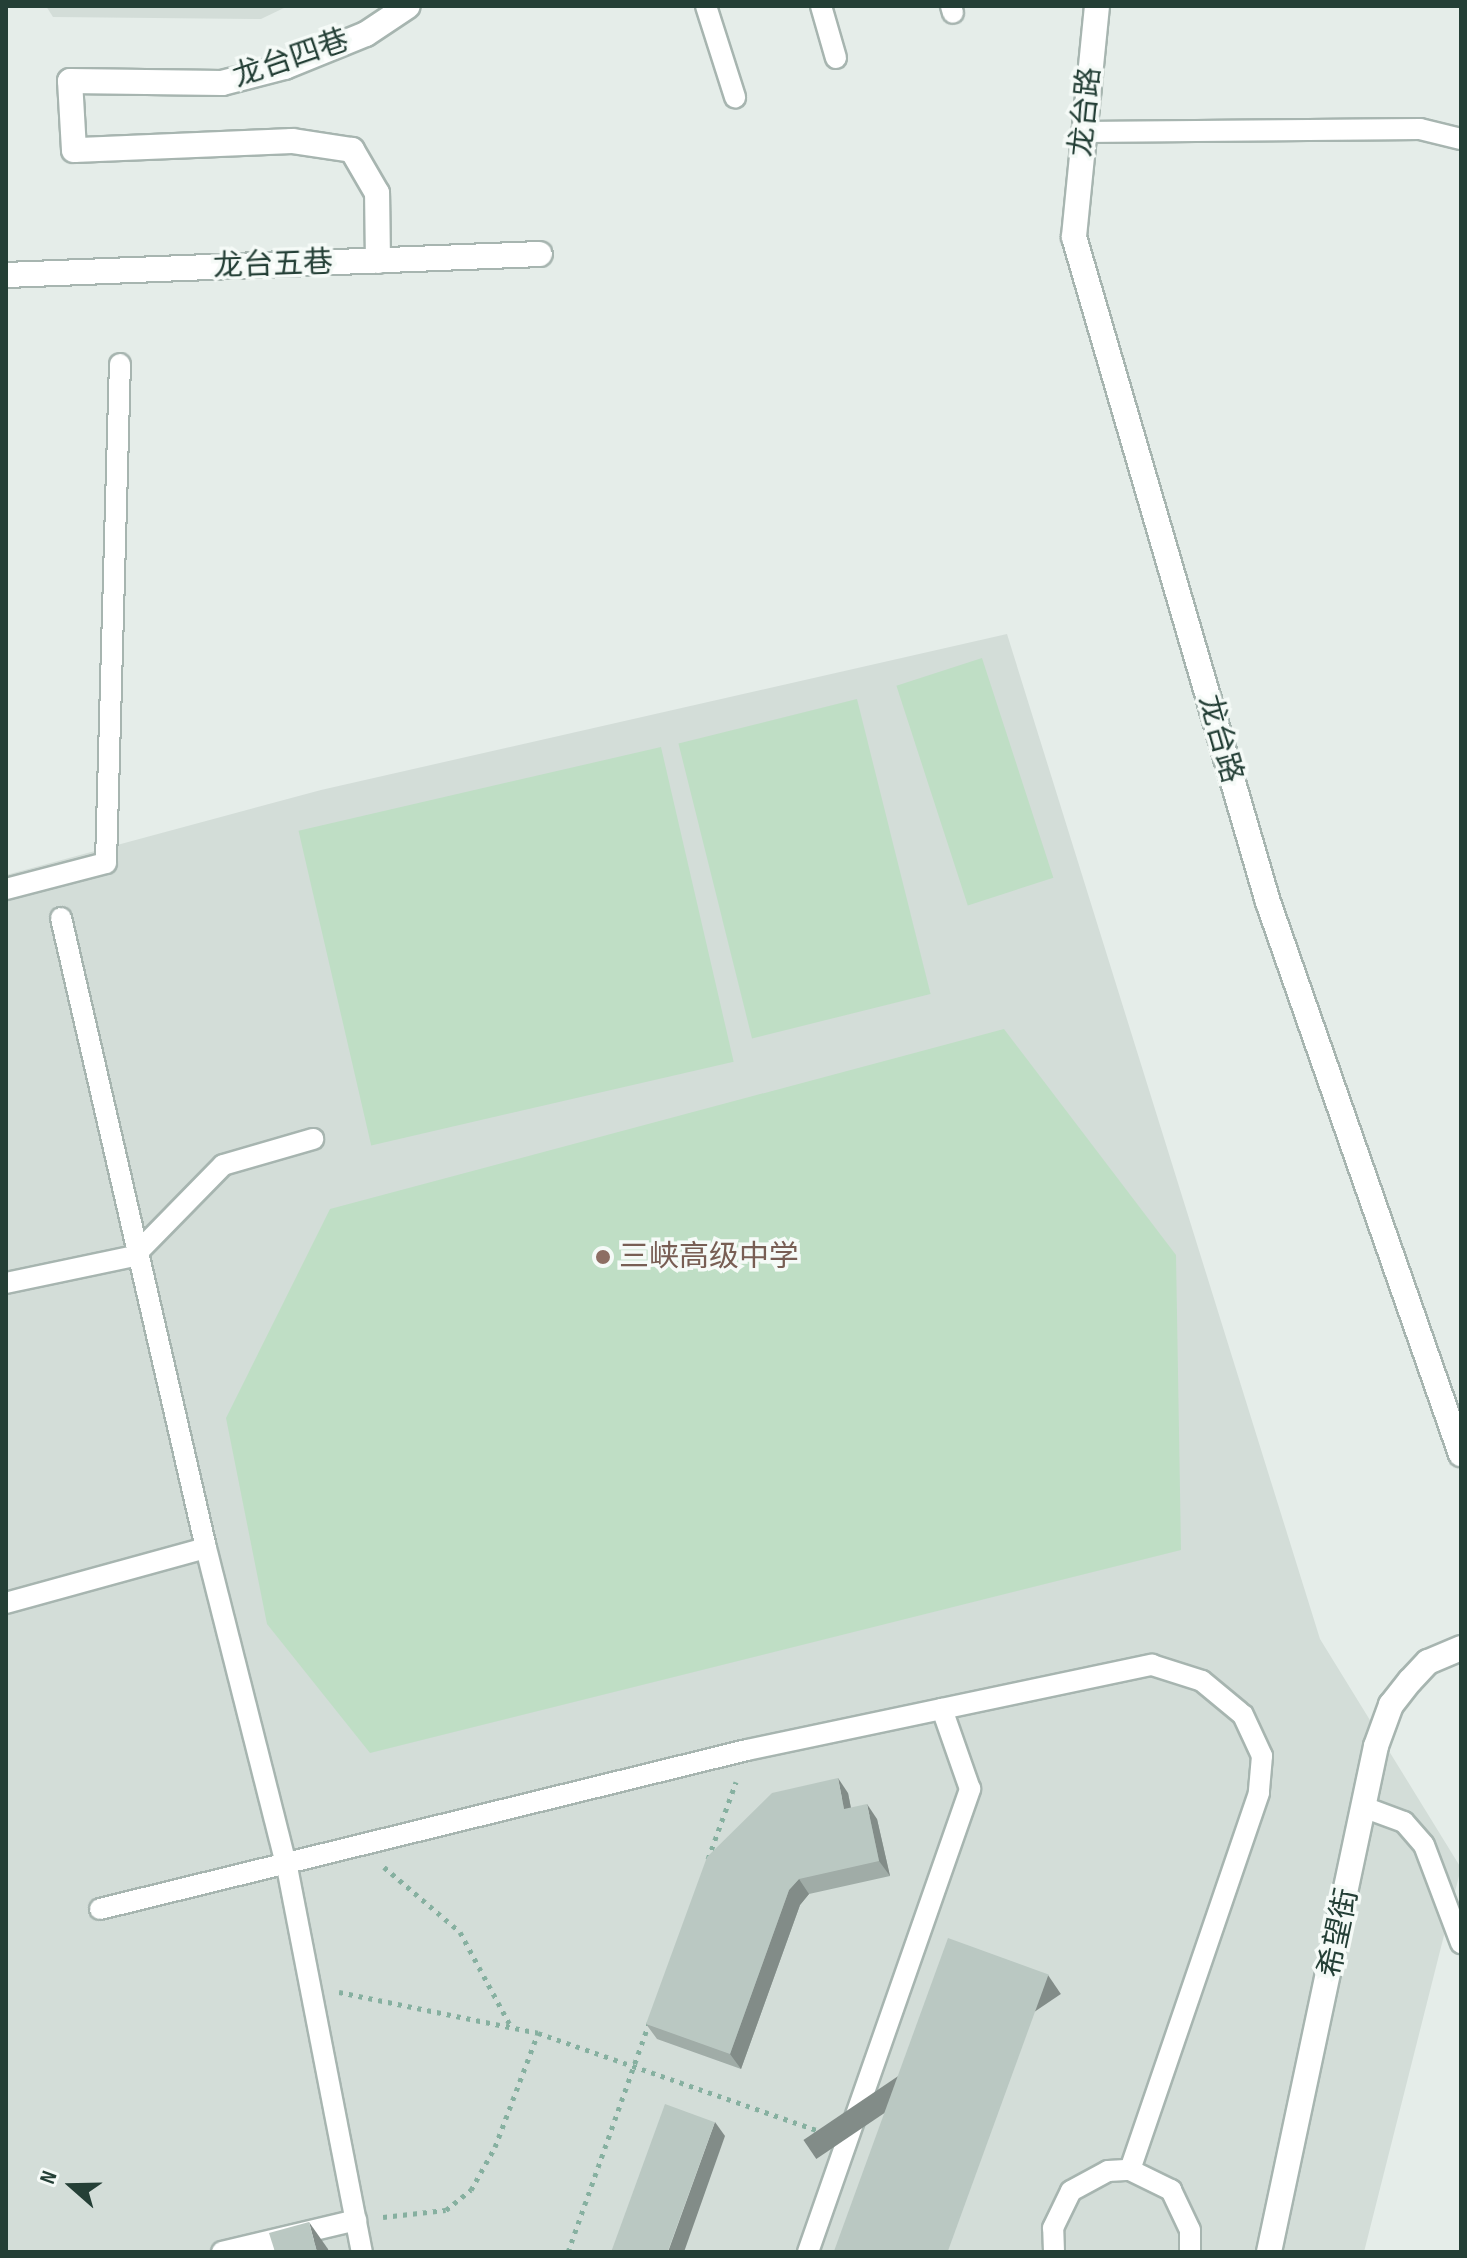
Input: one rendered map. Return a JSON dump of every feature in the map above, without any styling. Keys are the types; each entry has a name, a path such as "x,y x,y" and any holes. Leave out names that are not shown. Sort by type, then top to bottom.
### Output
{"street":[{"name":"龙台四巷","path":"378,261 377,193 352,150 292,141 74,150 70,81 222,83 285,67 366,34 408,6"},
{"name":"龙台路","path":"1097,6 1074,237 1268,902 1461,1454"},
{"name":"龙台五巷","path":"6,275 540,254"},
{"name":"希望街","path":"1269,2252 1366,1808 1376,1746 1391,1705 1428,1662 1461,1648"}],"lane":[{"path":"706,6 735,97"},
{"path":"821,6 836,58"},
{"path":"1084,132 1420,129 1461,139"},
{"path":"6,889 106,863 120,364"},
{"path":"61,918 206,1548 287,1867 362,2252"},
{"path":"6,1283 138,1253 223,1165 313,1139"},
{"path":"6,1603 206,1548"},
{"path":"100,1909 287,1867 747,1750 1152,1665 1202,1681 1223,1698 1243,1715 1262,1756 1259,1793 1130,2170"},
{"path":"808,2252 970,1789 942,1709"},
{"path":"1366,1808 1404,1822 1424,1845 1461,1943"},
{"path":"1054,2252 1053,2228 1071,2191 1098,2174 1130,2170 1171,2190 1187,2219 1190,2252"},
{"path":"235,2251 356,2220"}],"path":[{"path":"704,1869 747,1750"},
{"path":"358,1848 460,1932 511,2026"},
{"path":"310,1990 369,1994 538,2033 635,2062 848,2141"},
{"path":"568,2252 651,2018"},
{"path":"356,2220 446,2210 471,2190 495,2147 538,2033"}],"shaded area":[{"path":"46,6 288,6 261,19 53,17"},
{"name":"三峡高级中学","path":"1007,634 1320,1639 1461,1868 1364,2252 6,2252 6,875 321,790"}],"green space":[{"path":"982,658 1053,878 968,906 896,686"},
{"path":"857,699 931,994 752,1038 678,744"},
{"path":"661,747 734,1062 371,1145 299,831"},
{"path":"1004,1029 1176,1255 1181,1550 370,1753 267,1624 226,1418 330,1209"}],"building":[{"path":"838,1778 844,1809 867,1804 879,1861 799,1879 789,1890 730,2054 646,2024 707,1857 772,1793"},
{"path":"948,1938 1049,1975 948,2252 834,2252"},
{"path":"665,2104 715,2122 668,2252 611,2252"},
{"path":"309,2222 317,2252 275,2252 269,2233"}],"place":[{"name":"三峡高级中学","path":"603,1257"}]}
